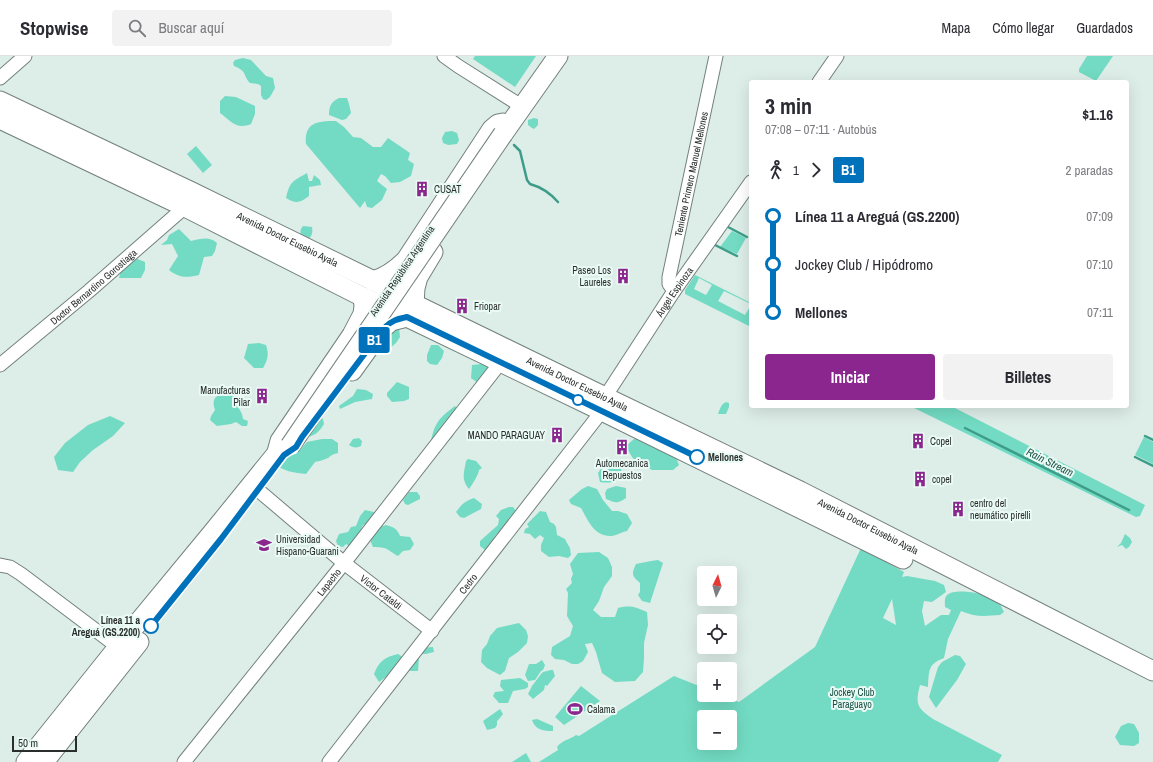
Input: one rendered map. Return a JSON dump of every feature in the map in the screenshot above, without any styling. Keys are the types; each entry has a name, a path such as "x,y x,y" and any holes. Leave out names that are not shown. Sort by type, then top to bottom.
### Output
{"highway":[{"name":"Avenida República Argentina","path":"503,128 516,102 547,56"},
{"name":"Avenida República Argentina","path":"26,762 118,647 258,490 284,449 503,128 558,56"},
{"name":"Avenida Doctor Eusebio Ayala","path":"0,101 192,192 394,291 410,310 501,362 604,404 800,491 1153,671"},
{"name":"Avenida Doctor Eusebio Ayala","path":"0,120 185,207 363,297 410,310 604,404 760,488 1153,684"},
{"path":"363,297 363,314 352,335 280,441 284,449 296,447 384,328 391,321 410,310 416,282 420,273 506,141 508,136 503,128 498,124 492,129 406,260 394,272 373,281"},
{"name":"Avenida República Argentina","path":"44,762 217,536 259,477 284,449"},
{"path":"760,488 767,488 787,497 793,496 800,491"}],"street":[{"path":"0,78 25,56"},
{"path":"444,56 516,102"},
{"name":"Teniente Primero Manuel Mellones","path":"674,291 669,284 668,277 716,56"},
{"path":"820,80 837,56"},
{"name":"Ángel Espinoza","path":"604,404 674,291 749,185"},
{"name":"Doctor Bernardino Gorostiaga","path":"0,365 89,291 185,207"},
{"name":"Lapacho","path":"184,762 344,563 501,362"},
{"name":"Cedro","path":"329,762 432,631 604,404"},
{"name":"Victor Cataldi","path":"258,490 344,563 432,631"},
{"path":"0,565 10,567 21,574 118,647"}],"green space":[{"path":"475,56 536,56 515,87 473,59"},
{"path":"1087,56 1113,56 1097,80 1079,72 1079,69"},
{"path":"243,58 251,60 266,76 273,78 275,88 270,97 266,100 263,99 261,95 261,86 250,83 243,72 234,66 233,63 235,60"},
{"path":"225,96 236,97 255,106 255,114 251,124 241,126 234,124 220,113 220,101"},
{"path":"339,98 347,98 351,113 346,119 342,120 329,115 331,105"},
{"path":"534,118 538,119 538,125 534,129 528,125 528,120"},
{"path":"336,121 353,137 361,138 373,147 381,147 388,138 410,153 408,160 414,164 411,176 400,182 391,183 381,174 377,181 387,189 382,200 372,208 367,207 365,201 360,208 306,144 307,131 310,127 318,122"},
{"path":"452,131 457,133 459,140 457,144 448,145 443,143 442,138 445,132"},
{"path":"196,146 212,165 203,173 187,154"},
{"path":"307,173 309,181 312,181 314,175 320,180 321,185 309,187 309,196 298,202 286,198 289,188 293,182"},
{"path":"303,226 312,227 312,234 308,240 303,239 301,235 300,231"},
{"path":"179,229 191,241 211,239 217,243 212,256 204,257 199,275 183,277 176,275 169,270 178,256 172,244 161,245 167,240 169,235"},
{"path":"732,231 746,238 737,254 720,247"},
{"path":"135,258 145,262 145,270 141,278 119,278 122,266"},
{"path":"695,275 749,302 724,291 718,301 745,315 749,308 749,326 685,294 685,290","holes":["699,278 712,285 706,295 694,289"]},
{"path":"399,327 400,337 396,343 389,349 380,345 379,332"},
{"path":"259,343 266,345 268,357 263,368 254,368 244,358 248,344"},
{"path":"431,345 438,345 444,351 442,358 437,365 430,364 427,361 427,355"},
{"path":"482,364 492,368 479,384 471,378 472,365"},
{"path":"397,382 409,387 409,399 392,402 387,396 387,393"},
{"path":"231,389 238,393 234,400 243,419 248,421 247,426 242,426 236,422 217,426 210,420 215,410 215,398"},
{"path":"357,389 366,390 373,394 372,399 355,402 340,409 339,406 353,396"},
{"path":"726,402 729,403 729,407 726,414 718,414 722,405"},
{"path":"455,406 459,410 456,429 452,438 448,441 442,442 431,441 436,424 445,413"},
{"path":"914,408 955,408 1145,505 1140,516 1136,517"},
{"path":"110,416 125,423 113,436 93,450 80,462 73,472 58,470 54,457 65,443 88,425"},
{"path":"320,417 323,419 324,424 321,429 314,435 305,437"},
{"path":"1144,437 1153,442 1153,464 1135,455"},
{"path":"359,438 362,441 361,446 352,447 349,445 353,439"},
{"path":"644,438 676,457 679,465 673,470 652,470 634,460 626,446 634,439"},
{"path":"332,439 338,443 338,453 326,459 315,462 306,474 282,469 275,465 288,454 296,454 307,442"},
{"path":"468,459 476,461 482,468 479,470 477,477 469,489 466,485 464,476 466,461"},
{"path":"611,459 621,460 620,475 615,481 606,483 600,482 598,473"},
{"path":"588,486 597,489 603,500 612,511 627,514 632,523 627,531 612,536 601,534 592,527 581,508 571,504 569,500"},
{"path":"616,486 626,488 626,498 616,502 606,499 605,493 607,489"},
{"path":"409,492 417,492 420,499 408,505 405,504 403,500"},
{"path":"474,498 482,504 481,509 464,518 460,517 456,512 468,500"},
{"path":"513,507 516,511 507,526 496,535 492,546 485,550 480,546 480,541 498,525 499,519 496,516 501,510"},
{"path":"365,510 374,512 376,516 367,524 363,525 355,545 349,546 346,544 343,547 338,546 336,541 339,534 348,532 351,527 356,526 360,516"},
{"path":"540,511 546,512 550,522 556,527 557,535 565,539 570,548 571,555 568,558 559,556 549,557 541,551 541,545 544,538 540,535 535,539 530,534 524,533 525,529 529,527 527,524"},
{"path":"386,525 391,526 398,531 400,536 410,537 414,544 410,550 403,551 398,556 386,549 373,547 370,540 377,528"},
{"path":"1125,534 1132,542 1129,547 1126,549 1122,545 1117,547 1121,543"},
{"name":"Jockey Club Paraguayo","path":"861,548 904,572 902,577 907,576 935,581 944,585 946,592 932,602 924,601 922,611 925,626 941,615 949,615 951,610 945,607 945,599 947,595 951,593 972,592 993,598 999,603 1004,612 1000,615 978,616 961,611 948,639 944,658 932,665 930,668 928,687 920,685 918,697 921,708 933,719 1002,755 998,762 539,762 558,750 557,747 561,743 576,735 579,736 674,676 697,685 697,702 739,702 815,647","holes":["892,599 896,625 883,618"]},
{"path":"599,552 608,558 612,567 612,576 604,587 599,601 593,610 601,617 615,617 618,608 626,607 636,608 647,612 648,625 644,643 643,672 635,681 615,682 602,673 592,643 585,644 588,652 583,661 578,664 572,664 564,660 555,659 551,655 552,647 570,636 573,626 567,616 568,593 566,589 572,583 571,579 573,574 570,564 578,553"},
{"path":"658,560 663,563 650,603 642,601 638,595 640,592 640,583 633,575 634,567 636,564"},
{"path":"519,623 526,630 528,636 527,643 509,658 505,671 500,675 487,668 481,662 482,650 487,644 490,636 497,628"},
{"path":"433,647 434,652 419,654 418,648"},
{"path":"398,654 403,657 419,657 418,671 397,669 379,682 374,674 380,663 386,658"},
{"path":"955,655 960,656 966,664 957,680 936,708 929,697 938,667 942,662"},
{"path":"542,660 545,665 543,670 535,680 528,681 525,675 529,664 536,664"},
{"path":"553,670 555,676 547,686 545,685 544,690 533,699 528,694 532,686 543,672"},
{"path":"520,678 528,683 528,687 513,691 508,703 499,703 493,696 495,692 504,691 500,686 501,680"},
{"name":"Calama","path":"581,686 600,701 564,725 555,717"},
{"path":"500,709 503,714 497,721 497,725 495,728 487,730 483,721"},
{"path":"537,719 553,726 553,731 543,730 535,726 532,720"},
{"path":"1128,723 1134,724 1139,733 1139,743 1134,746 1120,745 1115,737 1121,726"},
{"path":"526,753 531,762 512,762"}],"waterway":[{"name":"Rain Stream","path":"514,145 520,151 527,180 530,184 546,191 558,202"},
{"name":"Rain Stream","path":"728,227 747,237"},
{"name":"Rain Stream","path":"715,245 737,256"},
{"name":"Rain Stream","path":"965,428 1129,510"},
{"name":"Rain Stream","path":"1145,436 1153,440"},
{"name":"Rain Stream","path":"1135,457 1153,466"}],"bus line":[{"name":"B1","path":"151,626 221,539 284,455 296,447 384,328 391,321 400,318 407,317 697,457"}],"place":[{"name":"CUSAT","path":"422,189"},
{"name":"Paseo Los Laureles","path":"623,276"},
{"name":"Friopar","path":"462,306"},
{"name":"Manufacturas Pilar","path":"262,396"},
{"name":"MANDO PARAGUAY","path":"557,435"},
{"name":"Copel","path":"918,441"},
{"name":"Automecanica Repuestos","path":"622,447"},
{"name":"Mellones","path":"697,457"},
{"name":"copel","path":"920,479"},
{"name":"centro del neumático pirelli","path":"958,509"},
{"name":"Universidad Hispano-Guarani","path":"264,545"},
{"name":"Línea 11 a Areguá (GS.2200)","path":"151,626"},
{"name":"Calama","path":"575,709"}]}
